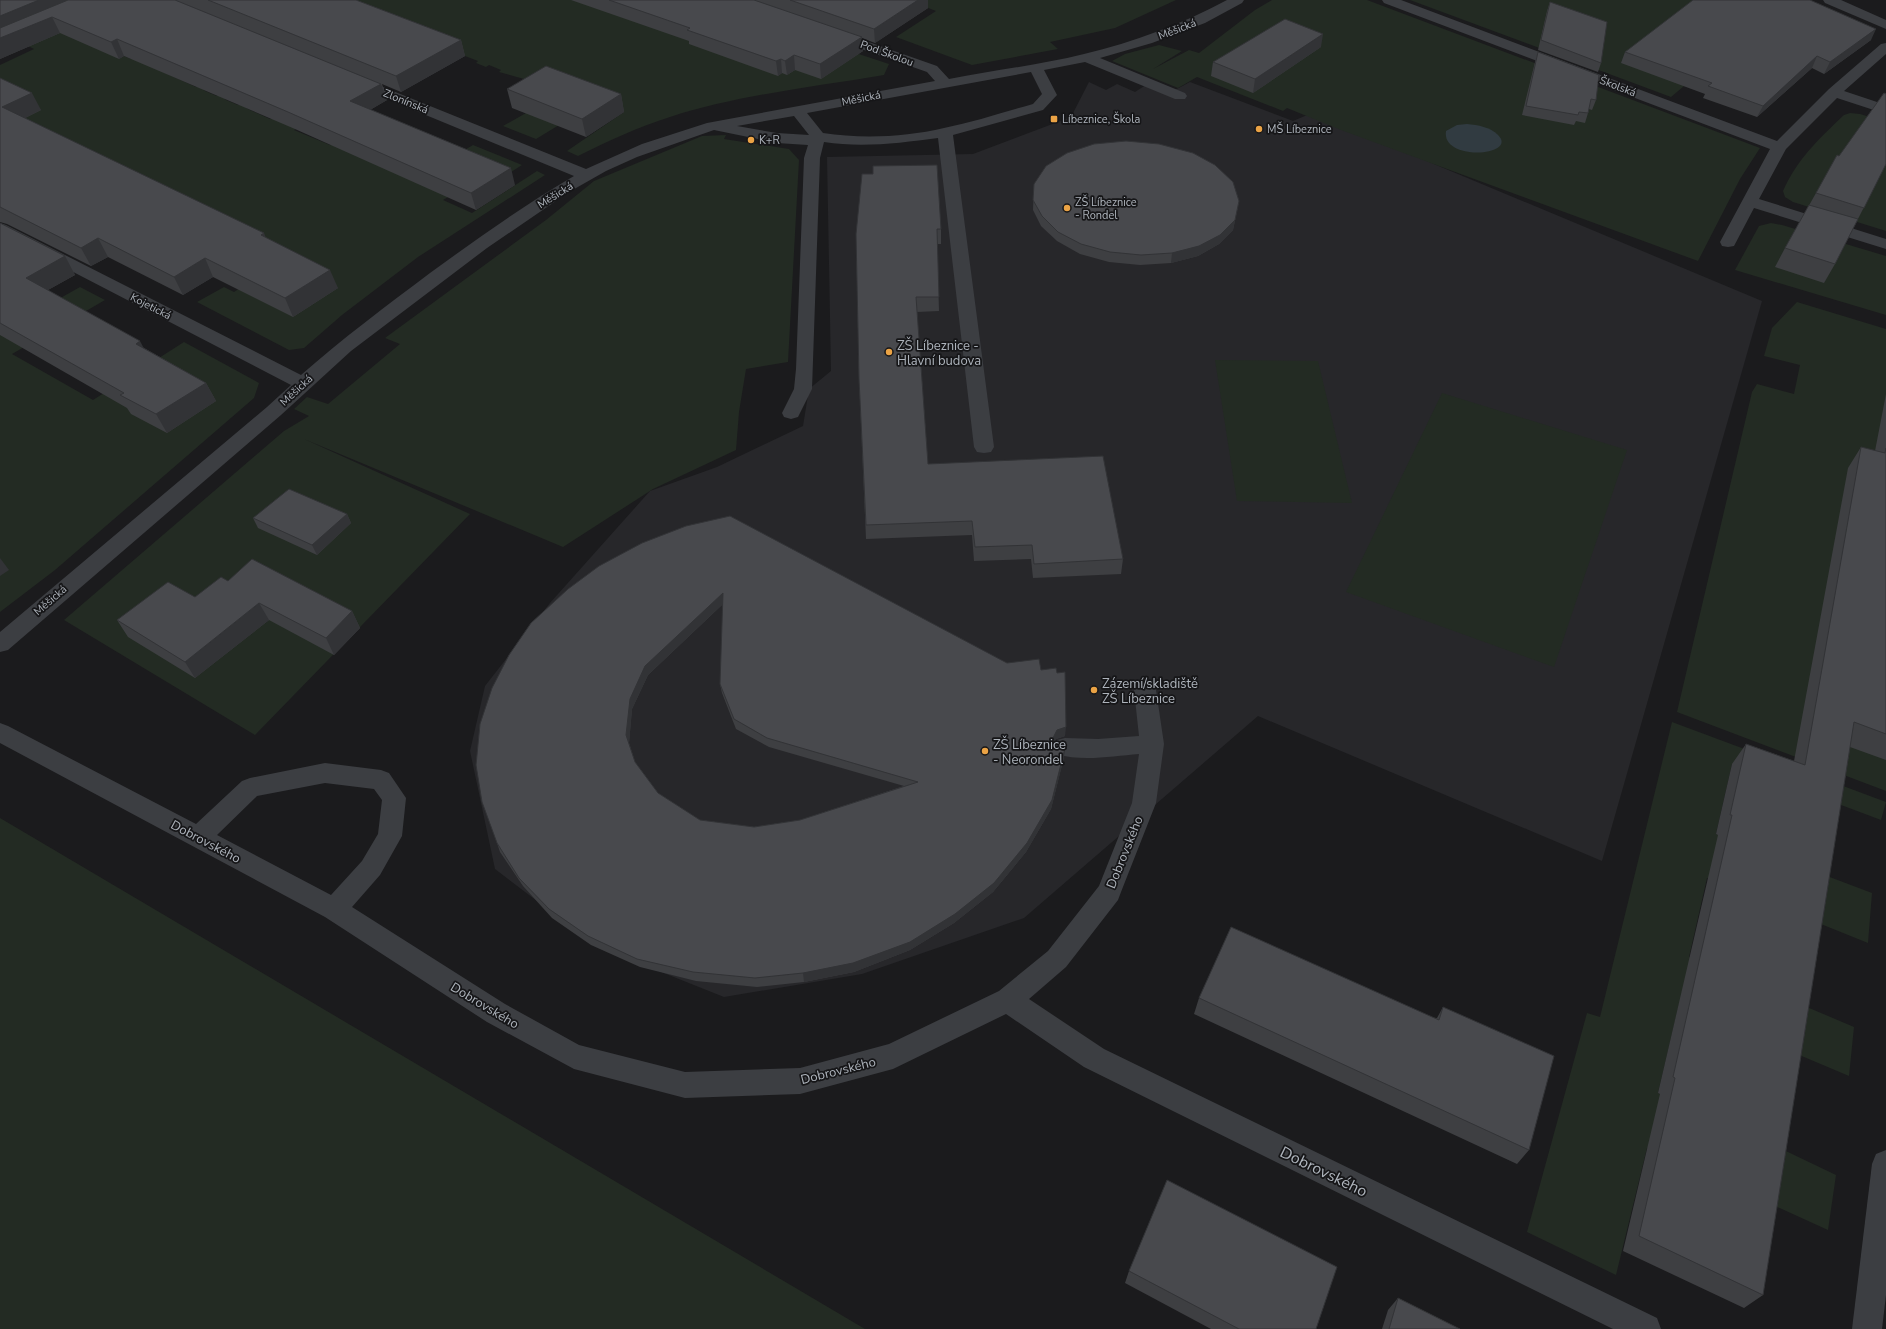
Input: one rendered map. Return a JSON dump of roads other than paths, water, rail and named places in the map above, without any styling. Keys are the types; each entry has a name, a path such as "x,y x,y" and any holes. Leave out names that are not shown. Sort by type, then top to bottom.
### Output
{"street":[{"name":"Měšická","path":"0,644 274,411 302,383 400,304 492,235 586,175 664,140 712,126 1086,58 1147,40 1200,20 1237,0"},
{"name":"Školská","path":"1389,0 1779,147"},
{"path":"1830,0 1886,25"},
{"name":"Pod Školou","path":"821,30 932,69 945,83"},
{"path":"1728,242 1779,147 1834,92 1886,47"},
{"path":"1086,58 1180,96"},
{"path":"712,126 777,138 807,141 818,137 838,140 891,140 945,132 1038,107 1050,95 1036,68"},
{"name":"Zlonínská","path":"348,78 586,175"},
{"path":"1834,92 1886,110"},
{"path":"797,110 818,137"},
{"path":"945,132 984,447"},
{"path":"790,413 803,389 812,158 818,137"},
{"path":"1749,201 1886,244"},
{"name":"Kojetická","path":"0,228 302,383"},
{"name":"Dobrovského","path":"0,732 334,909 496,1013 574,1056 685,1085 800,1081 893,1056 1008,1000 1057,959 1109,892 1144,803 1152,744 1145,690"},
{"path":"1066,747 1098,748 1152,744"},
{"path":"199,837 250,788 325,773 381,780 394,798 390,836 371,868 334,909"},
{"name":"Dobrovského","path":"1008,1000 1094,1058 1646,1329"},
{"path":"1867,1329 1880,1271 1886,1164"}],"place":[{"name":"Líbeznice, Škola","path":"1054,119"},
{"name":"MŠ Líbeznice","path":"1259,129"},
{"name":"K+R","path":"751,140"},
{"name":"ZŠ Líbeznice - Rondel","path":"1067,208"},
{"name":"ZŠ Líbeznice - Hlavní budova","path":"889,352"},
{"name":"Zázemí/skladiště ZŠ Líbeznice","path":"1094,690"},
{"name":"ZŠ Líbeznice - Neorondel","path":"985,751"}]}
